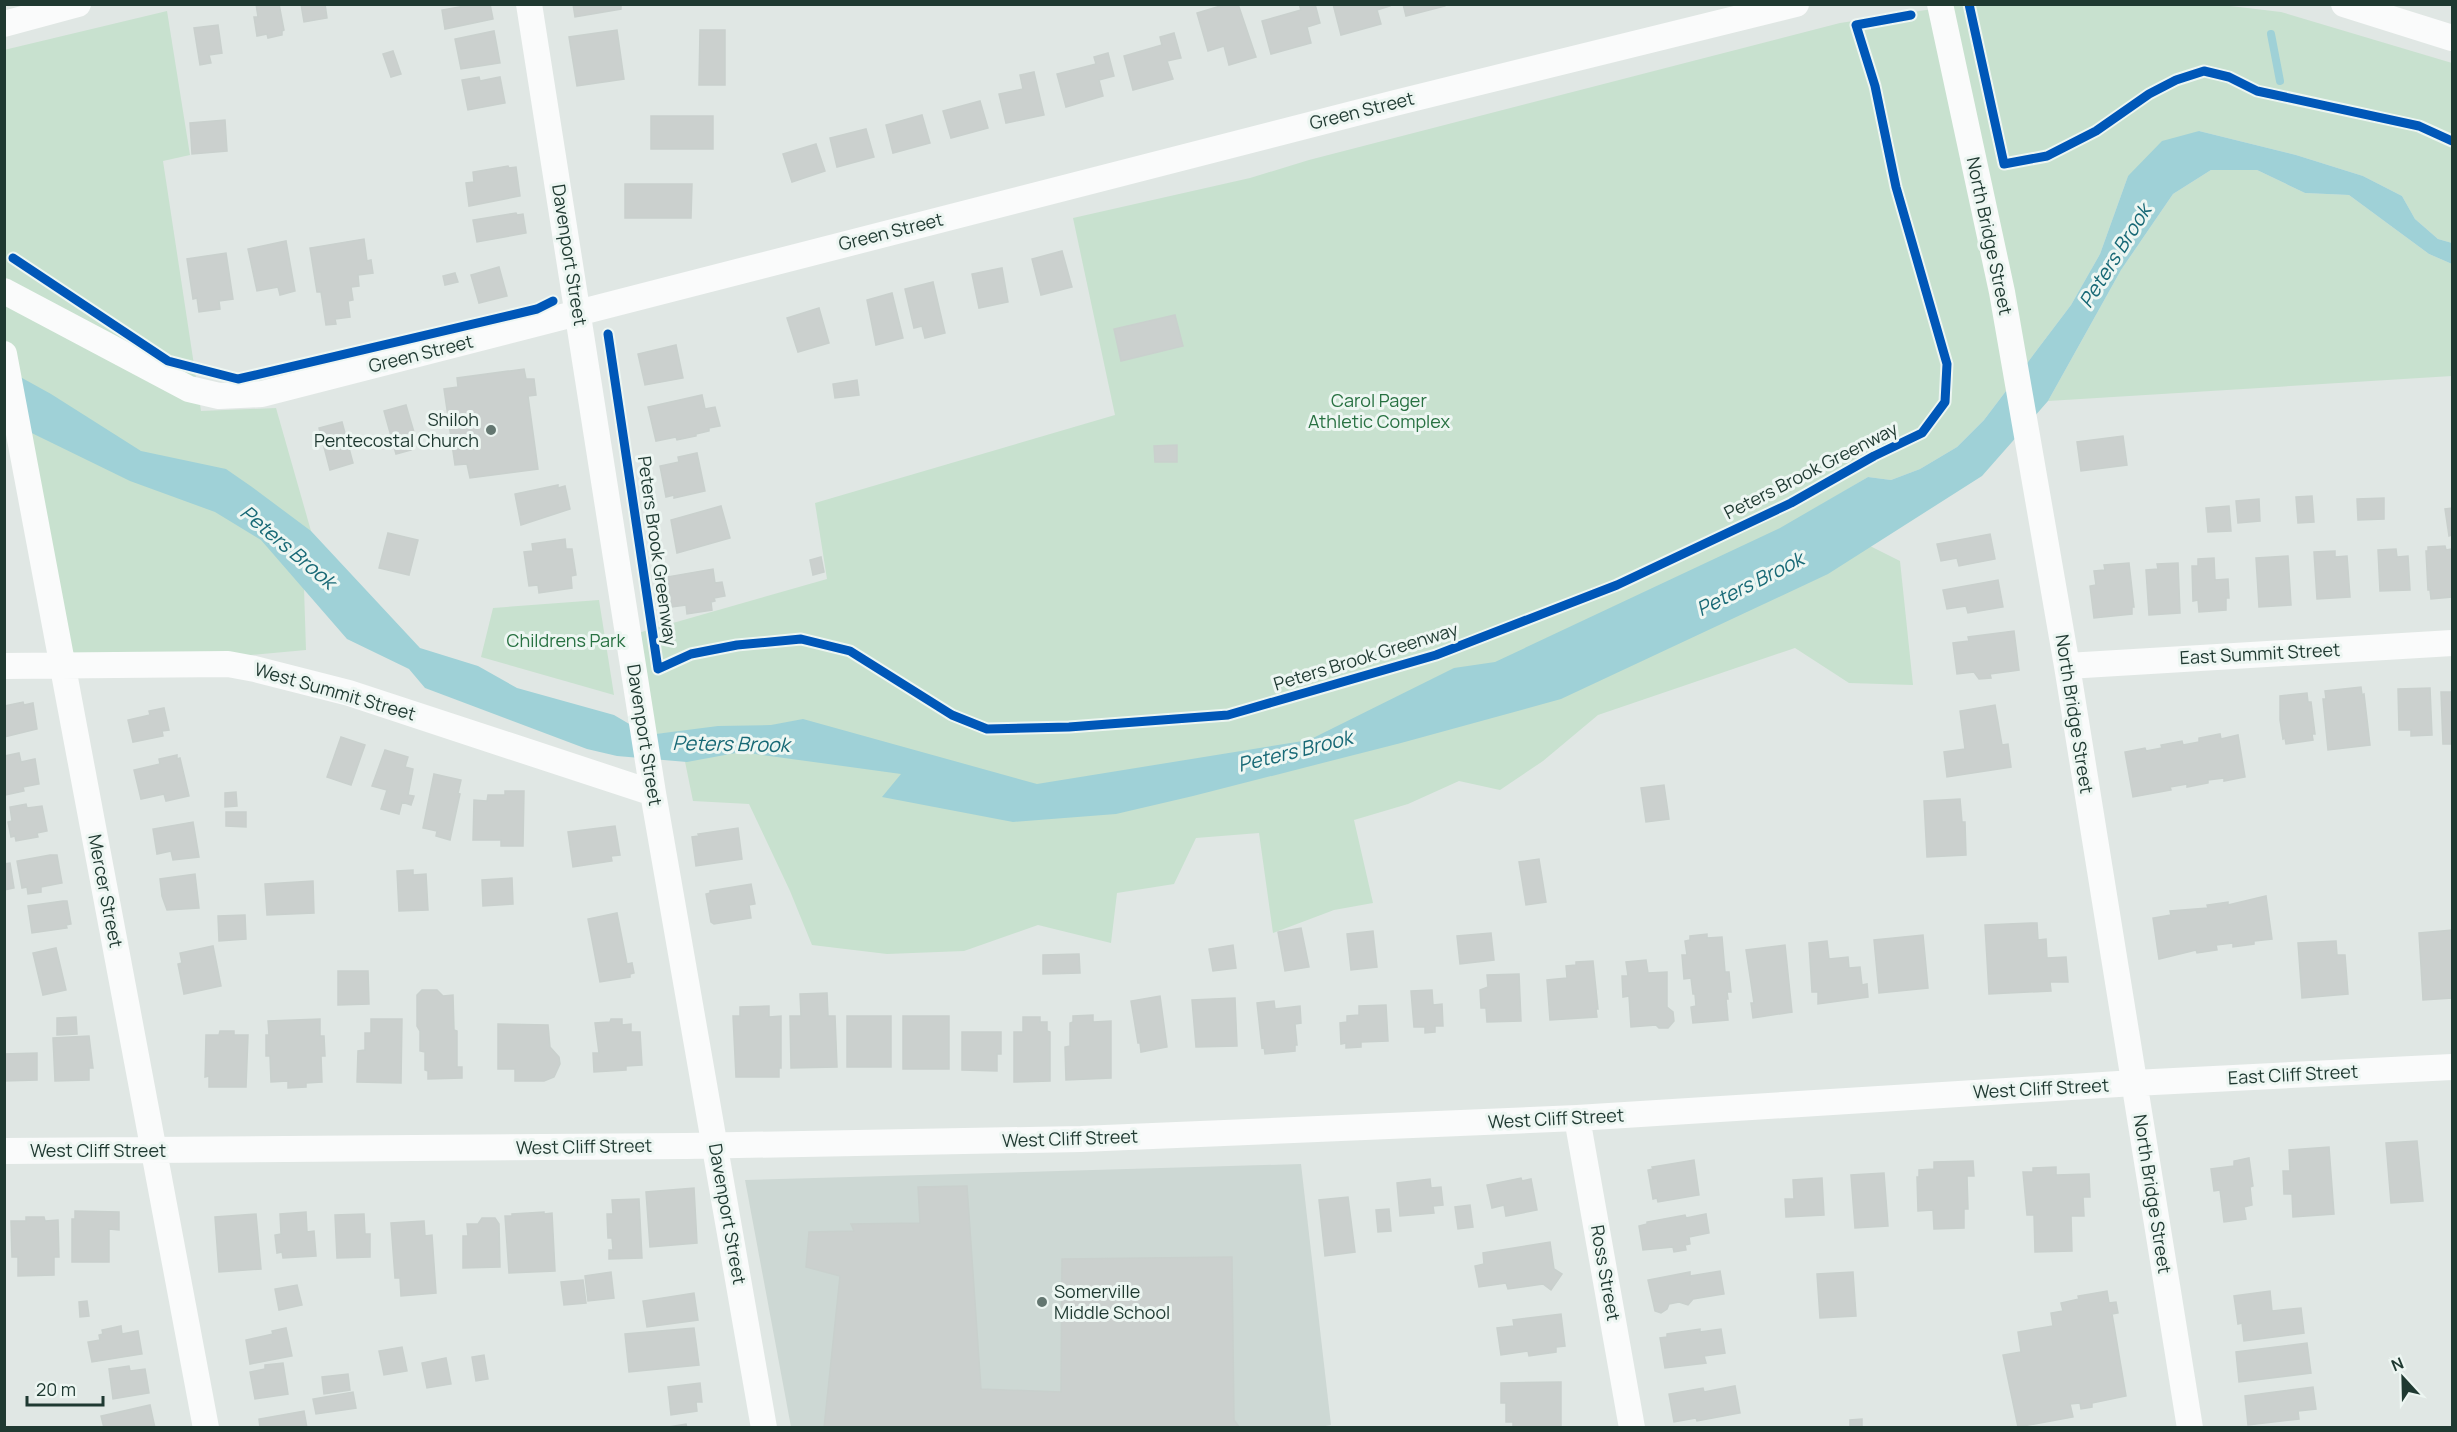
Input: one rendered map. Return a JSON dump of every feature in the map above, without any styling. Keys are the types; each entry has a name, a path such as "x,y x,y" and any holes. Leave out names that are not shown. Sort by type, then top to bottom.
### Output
{"street":[{"path":"4,24 78,4"},
{"name":"Davenport Street","path":"529,4 651,780 764,1428"},
{"name":"Green Street","path":"4,291 189,389 219,396 262,394 1395,103 1796,4"},
{"name":"North Bridge Street","path":"1940,4 2002,292 2067,666 2190,1428"},
{"path":"2344,4 2452,38"},
{"name":"Mercer Street","path":"4,354 23,445 206,1428"},
{"name":"East Summit Street","path":"2067,666 2452,643"},
{"name":"West Summit Street","path":"4,666 228,664 349,693 651,780"},
{"name":"East Cliff Street","path":"2134,1083 2452,1067"},
{"name":"West Cliff Street","path":"4,1151 715,1146 1081,1139 1577,1118 2134,1083"},
{"name":"Ross Street","path":"1577,1118 1632,1428"}],"shaded area":[{"name":"Somerville Middle School","path":"1301,1164 1331,1425 1314,1428 791,1427 745,1180"}],"green space":[{"name":"Carol Pager Athletic Complex","path":"1959,5 2222,5 2281,12 2452,63 2452,243 2438,239 2415,219 2402,196 2363,176 2296,155 2199,131 2128,176 2100,254 2071,305 1984,420 1957,447 1920,469 1891,480 1868,477 1806,514 1900,561 1913,685 1849,683 1795,648 1598,715 1543,761 1500,790 1459,781 1408,804 1354,820 1373,903 1334,910 1273,933 1259,833 1196,838 1174,884 1117,893 1111,943 1038,925 964,951 887,954 812,945 790,891 749,804 693,801 679,732 648,735 631,635 827,579 815,503 1115,415 1073,218 1250,178 1309,160 1840,23"},
{"path":"167,11 190,155 163,161 201,411 276,408 311,531 304,588 306,650 65,672 16,431 5,431 4,50"},
{"path":"2211,170 2257,170 2305,193 2349,195 2429,254 2452,264 2452,376 2048,401 2121,270 2173,194"},
{"name":"Childrens Park","path":"599,600 614,695 481,657 493,608"}],"water":[{"name":"Peters Brook","path":"2199,131 2296,155 2363,176 2402,196 2415,219 2438,239 2452,243 2452,264 2429,254 2349,195 2305,193 2257,170 2211,170 2173,194 2121,270 2048,401 1982,476 1828,574 1561,699 1401,743 1116,814 1013,822 882,797 901,774 741,752 687,762 617,756 587,749 425,688 409,669 347,639 261,540 215,512 130,481 5,420 4,368 51,394 141,451 226,469 311,531 420,648 478,666 517,688 614,715 648,735 718,726 771,725 803,719 1037,784 1309,740 1454,668 1495,662 1780,528 1868,477 1891,480 1920,469 1957,447 1984,420 2071,305 2100,254 2128,176 2162,141"}],"building":[{"path":"256,4 279,4 284,30 282,35 268,38 267,34 257,36 254,17 258,17"},
{"path":"301,4 325,4 327,18 304,22"},
{"path":"490,4 493,19 445,29 442,10"},
{"path":"573,4 621,4 621,9 575,17"},
{"path":"1227,4 1238,4 1256,57 1229,65 1224,46 1208,51 1197,13"},
{"path":"1299,4 1315,4 1320,23 1307,27 1311,43 1271,54 1262,21 1301,10"},
{"path":"1333,4 1390,4 1390,6 1377,10 1381,24 1341,35"},
{"path":"1403,4 1445,4 1445,6 1406,16"},
{"path":"218,25 222,53 209,55 211,63 200,65 194,28"},
{"path":"617,30 624,79 577,86 569,37"},
{"path":"700,30 725,30 725,85 699,85"},
{"path":"494,31 500,63 461,69 455,39"},
{"path":"1174,33 1181,58 1167,61 1173,79 1133,90 1124,56 1162,45 1160,37"},
{"path":"393,51 401,74 391,77 383,54"},
{"path":"1108,53 1114,76 1099,80 1103,96 1066,107 1057,74 1096,64 1094,57"},
{"path":"1034,72 1044,115 1006,123 999,94 1023,89 1020,75"},
{"path":"479,77 480,81 500,77 505,103 468,110 462,80"},
{"path":"980,101 988,128 951,138 943,111"},
{"path":"922,115 930,143 893,153 886,125"},
{"path":"651,116 713,116 713,149 651,149"},
{"path":"225,120 227,151 192,154 190,123"},
{"path":"866,129 874,157 837,167 830,138"},
{"path":"816,144 825,171 792,182 783,154"},
{"path":"508,166 509,168 516,167 520,196 469,206 466,183 474,182 473,172"},
{"path":"625,184 692,184 691,218 625,218"},
{"path":"516,213 517,215 523,214 526,233 477,242 473,220"},
{"path":"364,239 367,261 371,260 373,273 358,275 359,286 351,287 353,300 348,301 350,317 335,319 336,324 326,325 321,292 317,292 310,248"},
{"path":"286,241 295,291 280,295 278,287 257,291 248,249"},
{"path":"1062,251 1072,287 1041,295 1032,259"},
{"path":"226,253 233,299 219,301 220,309 199,312 197,298 193,299 187,259"},
{"path":"499,267 507,296 479,303 471,275"},
{"path":"1002,268 1008,302 979,308 972,274"},
{"path":"455,273 458,282 445,285 443,276"},
{"path":"933,282 945,333 925,338 922,326 914,328 905,289"},
{"path":"892,293 903,338 876,345 867,300"},
{"path":"819,308 829,343 798,352 787,318"},
{"path":"1175,315 1183,346 1121,361 1114,329"},
{"path":"676,345 683,378 645,385 638,354"},
{"name":"Shiloh Pentecostal Church","path":"524,369 526,379 534,379 536,395 528,396 538,469 470,478 467,464 455,465 444,389 458,387 457,378"},
{"path":"857,380 859,395 835,398 833,384"},
{"path":"702,395 705,409 715,407 720,426 709,428 709,431 696,434 696,436 656,441 648,407"},
{"path":"406,405 416,439 408,441 411,450 396,454 384,411"},
{"path":"342,422 353,463 330,470 319,428"},
{"path":"2123,436 2127,465 2081,471 2077,442"},
{"path":"1177,445 1177,462 1155,462 1154,446"},
{"path":"697,453 705,491 674,498 674,495 666,497 660,466 679,462 678,457"},
{"path":"558,485 558,488 565,486 570,509 521,525 515,494"},
{"path":"2312,496 2314,522 2298,523 2296,497"},
{"path":"2384,498 2384,519 2358,520 2357,499"},
{"path":"2259,499 2260,521 2238,523 2236,501"},
{"path":"721,506 730,538 677,553 671,520"},
{"path":"2229,506 2231,531 2208,532 2206,508"},
{"path":"2452,508 2452,535 2449,536 2445,509"},
{"path":"388,533 418,540 409,575 379,568"},
{"path":"1990,534 1995,559 1959,566 1957,558 1941,561 1937,544"},
{"path":"565,539 566,549 572,549 576,575 571,576 572,588 539,593 538,585 529,586 524,552 533,551 532,544"},
{"path":"2445,546 2446,550 2452,549 2452,597 2431,599 2430,590 2428,590 2426,551 2428,547"},
{"path":"2396,549 2397,557 2408,556 2410,590 2380,591 2378,550"},
{"path":"2335,551 2335,557 2347,556 2350,597 2317,599 2314,552"},
{"path":"2288,556 2291,605 2259,607 2256,558"},
{"path":"821,557 824,572 813,575 810,560"},
{"path":"2214,558 2215,580 2228,579 2229,598 2226,598 2226,610 2199,612 2198,600 2193,601 2192,566 2198,566 2198,559"},
{"path":"2129,563 2134,607 2132,607 2132,614 2094,618 2090,586 2096,585 2094,571 2105,570 2104,565"},
{"path":"2178,563 2180,613 2149,615 2146,570 2158,569 2157,564"},
{"path":"713,569 715,583 722,582 725,596 714,598 715,601 711,602 712,610 687,614 686,605 672,607 667,577"},
{"path":"1998,580 2003,607 1968,613 1966,606 1947,609 1943,590"},
{"path":"2014,631 2019,670 1990,674 1991,678 1979,679 1974,672 1957,674 1953,643 1969,641 1968,637"},
{"path":"2361,687 2362,695 2364,694 2370,745 2328,750 2323,699 2326,699 2325,691"},
{"path":"2430,688 2432,735 2411,736 2411,730 2399,730 2398,689"},
{"path":"2441,692 2452,692 2452,744 2443,744"},
{"path":"2307,693 2308,702 2311,702 2315,734 2312,734 2313,740 2286,744 2280,720 2280,696"},
{"path":"23,702 24,705 33,703 37,729 4,737 4,706"},
{"path":"1995,705 2002,745 2008,744 2011,767 1947,777 1944,752 1965,749 1960,711"},
{"path":"164,708 169,730 162,731 163,736 133,742 128,720 150,715 149,711"},
{"path":"2220,734 2221,739 2238,735 2245,777 2224,781 2224,778 2208,780 2208,783 2170,787 2171,790 2133,797 2125,752 2145,748 2146,751 2162,748 2161,745 2182,741 2183,745 2199,742 2199,738"},
{"path":"341,737 365,745 351,785 327,777"},
{"path":"385,750 408,757 405,767 413,769 408,795 414,796 411,805 402,802 399,814 381,809 387,790 372,786"},
{"path":"19,753 21,762 35,759 39,784 23,787 24,791 5,795 4,756"},
{"path":"177,755 177,759 180,758 189,796 166,801 164,794 141,799 134,770 160,764 159,759"},
{"path":"434,774 461,780 450,840 436,836 437,831 423,828"},
{"path":"1664,785 1669,819 1646,822 1641,788"},
{"path":"505,791 524,791 523,846 501,846 501,840 473,840 474,800 487,801 488,795 505,795"},
{"path":"236,792 237,806 225,807 225,793"},
{"path":"1960,799 1962,822 1965,822 1966,855 1927,857 1924,801"},
{"path":"26,804 27,808 42,806 47,831 37,833 38,837 16,841 15,836 11,837 8,822 12,821 10,807"},
{"path":"226,812 246,812 246,827 226,826"},
{"path":"193,822 199,857 173,860 171,851 157,854 153,829"},
{"path":"615,826 620,855 611,856 612,861 573,867 568,832"},
{"path":"738,828 742,859 696,866 692,837"},
{"path":"57,855 62,883 41,887 41,892 28,894 27,887 22,888 17,861"},
{"path":"1539,859 1546,902 1526,905 1519,862"},
{"path":"10,863 14,888 4,890 4,864"},
{"path":"413,870 413,875 426,874 428,910 399,911 397,871"},
{"path":"195,874 199,908 167,910 160,879"},
{"path":"512,878 513,904 483,906 482,880"},
{"path":"313,881 314,913 267,915 265,884"},
{"path":"751,884 755,904 749,905 751,918 714,924 711,922 706,894 710,891"},
{"path":"2266,896 2272,939 2233,947 2233,943 2216,945 2217,950 2197,953 2196,950 2159,959 2153,918 2171,915 2170,911 2208,908 2207,905 2228,902 2228,905"},
{"path":"67,901 71,924 66,925 67,928 32,933 28,906"},
{"path":"617,913 627,964 632,963 634,973 630,974 630,977 600,982 588,919"},
{"path":"245,915 246,939 219,941 218,916"},
{"path":"2037,923 2038,940 2046,939 2047,958 2066,957 2068,982 2050,982 2051,991 1989,994 1985,925"},
{"path":"1301,928 1309,967 1285,971 1278,932"},
{"path":"2452,930 2452,998 2423,1000 2419,933"},
{"path":"1373,931 1377,967 1351,970 1347,934"},
{"path":"1491,933 1494,960 1460,964 1457,936"},
{"path":"1707,934 1707,938 1722,937 1725,972 1729,972 1731,992 1727,992 1728,999 1726,999 1728,1020 1693,1023 1691,1007 1696,1006 1695,994 1693,994 1691,978 1684,979 1682,955 1687,955 1685,941 1690,940 1690,936"},
{"path":"1923,935 1928,988 1879,993 1874,940"},
{"path":"1827,941 1829,959 1848,957 1849,968 1860,967 1862,985 1867,984 1868,997 1818,1004 1818,992 1812,992 1809,943"},
{"path":"2336,941 2337,955 2345,955 2348,994 2302,998 2298,943"},
{"path":"1233,945 1236,968 1213,971 1209,949"},
{"path":"1785,945 1792,1012 1753,1018 1751,1003 1754,1003 1746,950"},
{"path":"213,946 221,986 184,994 178,964 182,963 180,953"},
{"path":"56,948 66,990 43,995 33,953"},
{"path":"1079,954 1080,973 1043,974 1043,955"},
{"path":"1646,960 1648,973 1667,972 1667,1007 1673,1012 1674,1021 1668,1028 1659,1028 1656,1025 1631,1027 1629,996 1623,997 1622,976 1628,976 1626,962"},
{"path":"1593,961 1597,1017 1550,1020 1547,980 1567,978 1566,966 1576,965 1576,962"},
{"path":"338,971 368,971 369,1004 338,1005"},
{"path":"1519,974 1521,1021 1487,1022 1486,1008 1481,1008 1480,990 1488,987 1487,975"},
{"path":"422,990 437,990 443,996 453,995 454,1030 457,1031 457,1067 462,1067 462,1078 428,1079 428,1071 425,1070 425,1052 420,1051 420,1031 417,1026 417,995"},
{"path":"1432,990 1433,1005 1442,1004 1443,1026 1435,1026 1435,1032 1425,1033 1425,1027 1414,1027 1411,991"},
{"path":"827,993 828,1016 835,1016 837,1067 791,1068 790,1016 801,1016 800,994"},
{"path":"1160,996 1167,1047 1141,1052 1131,1001"},
{"path":"1235,998 1237,1046 1196,1047 1192,1000"},
{"path":"1274,1001 1275,1009 1300,1006 1301,1023 1295,1024 1297,1045 1295,1045 1295,1051 1265,1054 1264,1047 1262,1048 1257,1003"},
{"path":"1386,1005 1388,1041 1361,1042 1361,1047 1346,1048 1346,1043 1341,1044 1340,1023 1347,1022 1347,1016 1359,1015 1359,1006"},
{"path":"769,1006 769,1017 781,1016 779,1077 736,1077 733,1016 740,1016 740,1007"},
{"path":"1093,1015 1093,1022 1111,1021 1111,1078 1066,1080 1065,1047 1070,1046 1070,1023 1073,1022 1073,1016"},
{"path":"847,1016 891,1016 891,1067 847,1067"},
{"path":"903,1016 949,1016 949,1069 903,1069"},
{"path":"76,1017 77,1034 57,1035 57,1018"},
{"path":"1023,1017 1040,1017 1040,1022 1047,1022 1047,1031 1050,1032 1050,1081 1014,1082 1014,1032 1023,1032"},
{"path":"320,1019 320,1036 324,1036 325,1056 321,1056 322,1082 306,1083 306,1087 288,1088 288,1081 271,1082 270,1056 266,1056 268,1021"},
{"path":"371,1019 402,1019 401,1083 357,1082 358,1051 365,1050 365,1033 371,1033"},
{"path":"611,1019 622,1019 622,1025 631,1024 631,1032 640,1032 642,1065 626,1066 626,1070 594,1072 593,1053 599,1053 595,1023 610,1022"},
{"path":"498,1024 548,1025 550,1047 559,1057 560,1064 554,1077 544,1081 515,1081 515,1069 498,1069"},
{"path":"220,1031 234,1031 234,1035 248,1035 246,1087 209,1087 209,1076 205,1077 206,1035 219,1035"},
{"path":"962,1032 1001,1032 1001,1054 997,1054 997,1071 962,1070"},
{"path":"89,1036 93,1068 89,1068 89,1080 55,1081 53,1038"},
{"path":"37,1053 37,1080 4,1081 4,1054"},
{"path":"2417,1141 2423,1201 2391,1203 2386,1143"},
{"path":"2329,1147 2334,1214 2293,1217 2292,1194 2284,1194 2283,1171 2290,1171 2289,1150"},
{"path":"2249,1158 2253,1186 2250,1187 2252,1205 2244,1207 2246,1219 2224,1222 2220,1190 2214,1191 2211,1169 2234,1166 2234,1161"},
{"path":"1694,1160 1699,1195 1658,1202 1657,1198 1653,1199 1648,1170 1653,1169 1652,1167"},
{"path":"1973,1161 1974,1176 1967,1176 1968,1209 1964,1209 1964,1228 1934,1229 1933,1210 1918,1211 1917,1177 1919,1177 1919,1170 1934,1169 1934,1162"},
{"path":"2056,1167 2056,1175 2089,1174 2090,1197 2083,1197 2084,1216 2071,1216 2072,1251 2035,1252 2034,1215 2027,1215 2023,1172 2033,1172 2033,1168"},
{"path":"1884,1173 1888,1226 1855,1228 1851,1175"},
{"path":"1521,1178 1522,1181 1531,1179 1537,1210 1506,1216 1504,1205 1492,1208 1487,1185"},
{"path":"1822,1178 1824,1215 1786,1217 1785,1199 1794,1199 1793,1180"},
{"path":"1430,1179 1431,1188 1441,1187 1443,1205 1433,1206 1434,1213 1400,1216 1397,1183"},
{"path":"967,1186 981,1389 1061,1392 1062,1259 1232,1257 1234,1420 1240,1428 824,1428 840,1276 806,1267 809,1232 854,1231 851,1224 920,1223 918,1187"},
{"path":"694,1188 697,1243 650,1247 646,1192"},
{"path":"1348,1197 1355,1252 1325,1256 1319,1200"},
{"path":"639,1199 642,1258 609,1259 609,1250 613,1250 612,1238 608,1238 607,1214 613,1214 612,1200"},
{"path":"1470,1205 1473,1227 1458,1229 1455,1207"},
{"path":"1389,1209 1391,1231 1378,1232 1376,1210"},
{"path":"75,1211 119,1212 119,1230 109,1229 109,1262 72,1262 72,1219 75,1219"},
{"path":"306,1212 307,1232 314,1231 316,1256 283,1258 282,1252 277,1253 275,1235 281,1234 280,1214"},
{"path":"544,1212 544,1214 552,1213 555,1271 509,1273 505,1216"},
{"path":"256,1214 261,1269 219,1272 215,1217"},
{"path":"364,1214 365,1234 370,1234 370,1257 337,1258 335,1215"},
{"path":"1706,1214 1709,1233 1689,1237 1690,1244 1685,1245 1686,1250 1674,1252 1673,1247 1643,1250 1639,1226 1647,1222 1685,1215 1686,1218"},
{"path":"26,1217 44,1217 45,1221 58,1220 59,1257 54,1257 54,1275 18,1276 18,1257 12,1257 11,1221 26,1221"},
{"path":"482,1218 495,1218 499,1224 500,1267 463,1268 463,1236 468,1236 467,1224 478,1224"},
{"path":"424,1221 425,1236 432,1235 436,1293 401,1296 400,1278 395,1278 391,1223"},
{"path":"1550,1242 1554,1269 1562,1274 1551,1290 1543,1284 1508,1289 1506,1283 1479,1287 1475,1266 1484,1264 1483,1253"},
{"path":"1720,1271 1724,1294 1693,1299 1688,1305 1679,1302 1669,1304 1667,1309 1661,1313 1655,1311 1648,1280 1690,1272 1690,1276"},
{"path":"611,1272 614,1298 588,1301 585,1276"},
{"path":"1853,1272 1856,1316 1820,1318 1817,1274"},
{"path":"583,1280 586,1303 564,1305 561,1282"},
{"path":"297,1285 302,1305 279,1310 275,1289"},
{"path":"2107,1291 2109,1303 2116,1302 2118,1313 2112,1314 2126,1396 2092,1403 2092,1407 2081,1409 2080,1403 2070,1404 2073,1417 2018,1427 2003,1355 2021,1352 2018,1332 2053,1326 2051,1313 2063,1311 2061,1303 2079,1299 2078,1296"},
{"path":"2270,1291 2272,1311 2301,1308 2304,1333 2244,1341 2242,1323 2238,1324 2234,1296"},
{"path":"694,1293 698,1320 647,1327 643,1301"},
{"path":"87,1301 89,1316 80,1317 79,1302"},
{"path":"1561,1314 1565,1346 1556,1347 1556,1352 1529,1356 1528,1351 1501,1355 1497,1328 1514,1326 1513,1320"},
{"path":"121,1326 122,1334 138,1331 142,1354 92,1362 88,1342 100,1340 99,1335 103,1334 102,1330"},
{"path":"286,1328 292,1356 250,1364 246,1340 273,1334 272,1331"},
{"path":"694,1328 699,1365 629,1372 625,1334"},
{"path":"1700,1329 1700,1332 1721,1329 1725,1353 1704,1356 1706,1363 1665,1368 1660,1338 1667,1337 1667,1334"},
{"path":"2307,1343 2311,1373 2239,1382 2236,1352"},
{"path":"402,1347 407,1371 384,1375 379,1351"},
{"path":"484,1355 488,1379 476,1381 472,1357"},
{"path":"446,1358 451,1384 427,1388 422,1363"},
{"path":"283,1363 288,1394 255,1399 250,1372 265,1369 265,1365"},
{"path":"129,1366 130,1371 145,1369 149,1393 113,1399 109,1369"},
{"path":"348,1374 350,1390 324,1394 322,1377"},
{"path":"1561,1382 1561,1428 1513,1428 1513,1422 1506,1422 1506,1403 1501,1403 1501,1383"},
{"path":"700,1383 702,1402 696,1402 697,1411 671,1415 668,1387"},
{"path":"1735,1386 1740,1413 1697,1421 1696,1418 1674,1422 1669,1394 1703,1388 1704,1392"},
{"path":"2313,1387 2316,1409 2298,1411 2299,1419 2248,1425 2245,1396"},
{"path":"353,1392 356,1408 316,1414 313,1399"},
{"path":"150,1405 155,1428 104,1428 101,1416"},
{"path":"304,1411 307,1428 260,1428 259,1419"},
{"path":"1862,1419 1862,1428 1850,1428 1850,1420"},
{"path":"686,1424 687,1428 669,1428 669,1427"}],"waterway":[{"path":"2271,34 2280,81"}],"cycle path":[{"path":"1969,4 2004,164 2047,156 2096,131 2149,94 2176,80 2204,71 2229,77 2257,91 2419,126 2452,141"},
{"name":"Peters Brook Greenway","path":"608,334 658,669 691,654 737,645 801,639 850,651 952,715 987,729 1069,727 1228,715 1436,655 1617,585 1791,503 1874,456 1922,433 1945,402 1947,364 1896,187 1875,86 1856,25 1911,15"},
{"path":"13,258 168,361 238,379 537,309 553,301"}],"place":[{"name":"Shiloh Pentecostal Church","path":"491,430"},
{"name":"Somerville Middle School","path":"1042,1302"}]}
